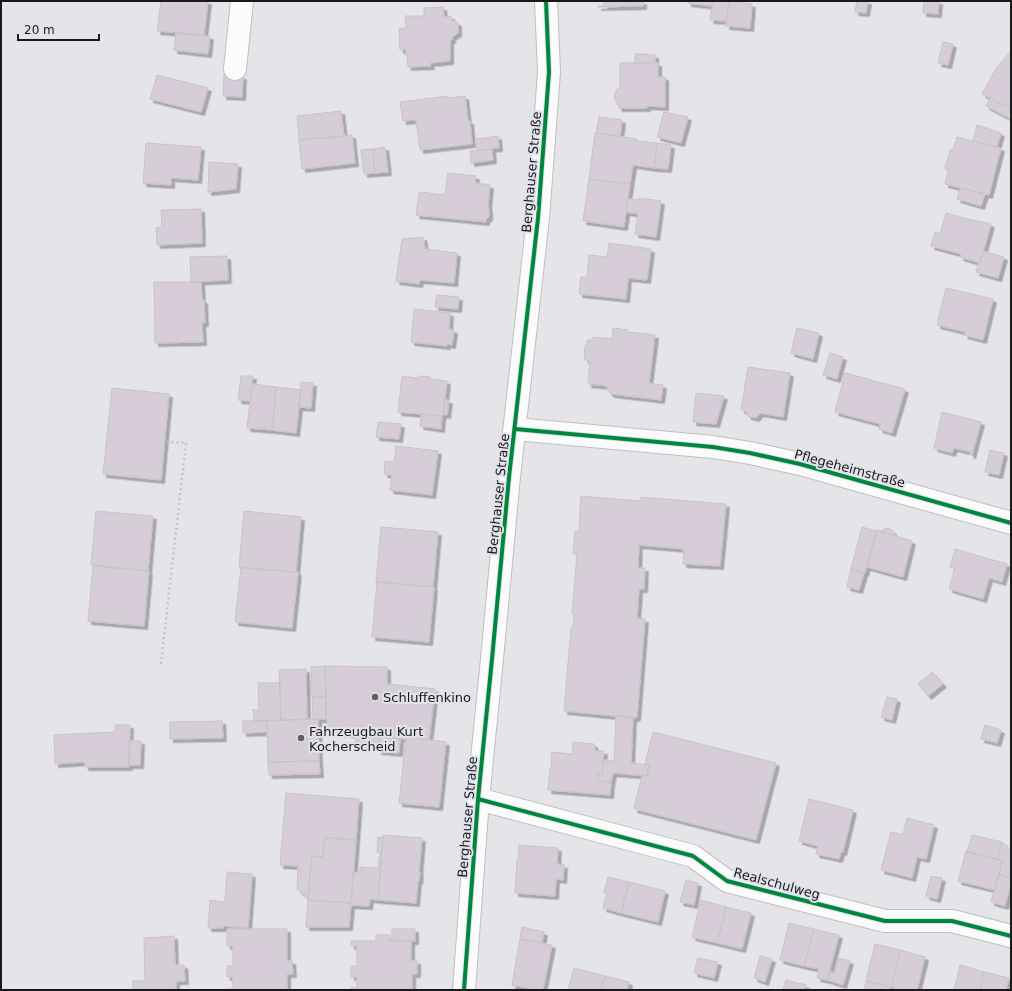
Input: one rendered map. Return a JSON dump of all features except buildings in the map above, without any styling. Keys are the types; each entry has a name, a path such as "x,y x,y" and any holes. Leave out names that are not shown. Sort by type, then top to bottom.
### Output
{"street":[{"path":"234,69 242,1"},
{"name":"Berghauser Straße","path":"464,990 478,799 508,477 538,218 549,72 546,1"},
{"name":"Pflegeheimstraße","path":"514,429 713,447 750,452 800,464 1011,524"},
{"name":"Realschulweg","path":"478,799 694,856 727,880 862,916 885,921 952,921 1011,936"}],"path":[{"path":"161,664 186,443 167,442"}],"cycle path":[{"path":"464,990 478,799 509,477 538,218 549,72 546,1"},
{"path":"515,429 713,447 750,453 800,464 1011,523"},
{"path":"478,799 693,856 727,881 885,921 952,921 1011,936"}],"place":[{"name":"Schluffenkino","path":"375,697"},
{"name":"Fahrzeugbau Kurt Kocherscheid","path":"301,738"}]}
